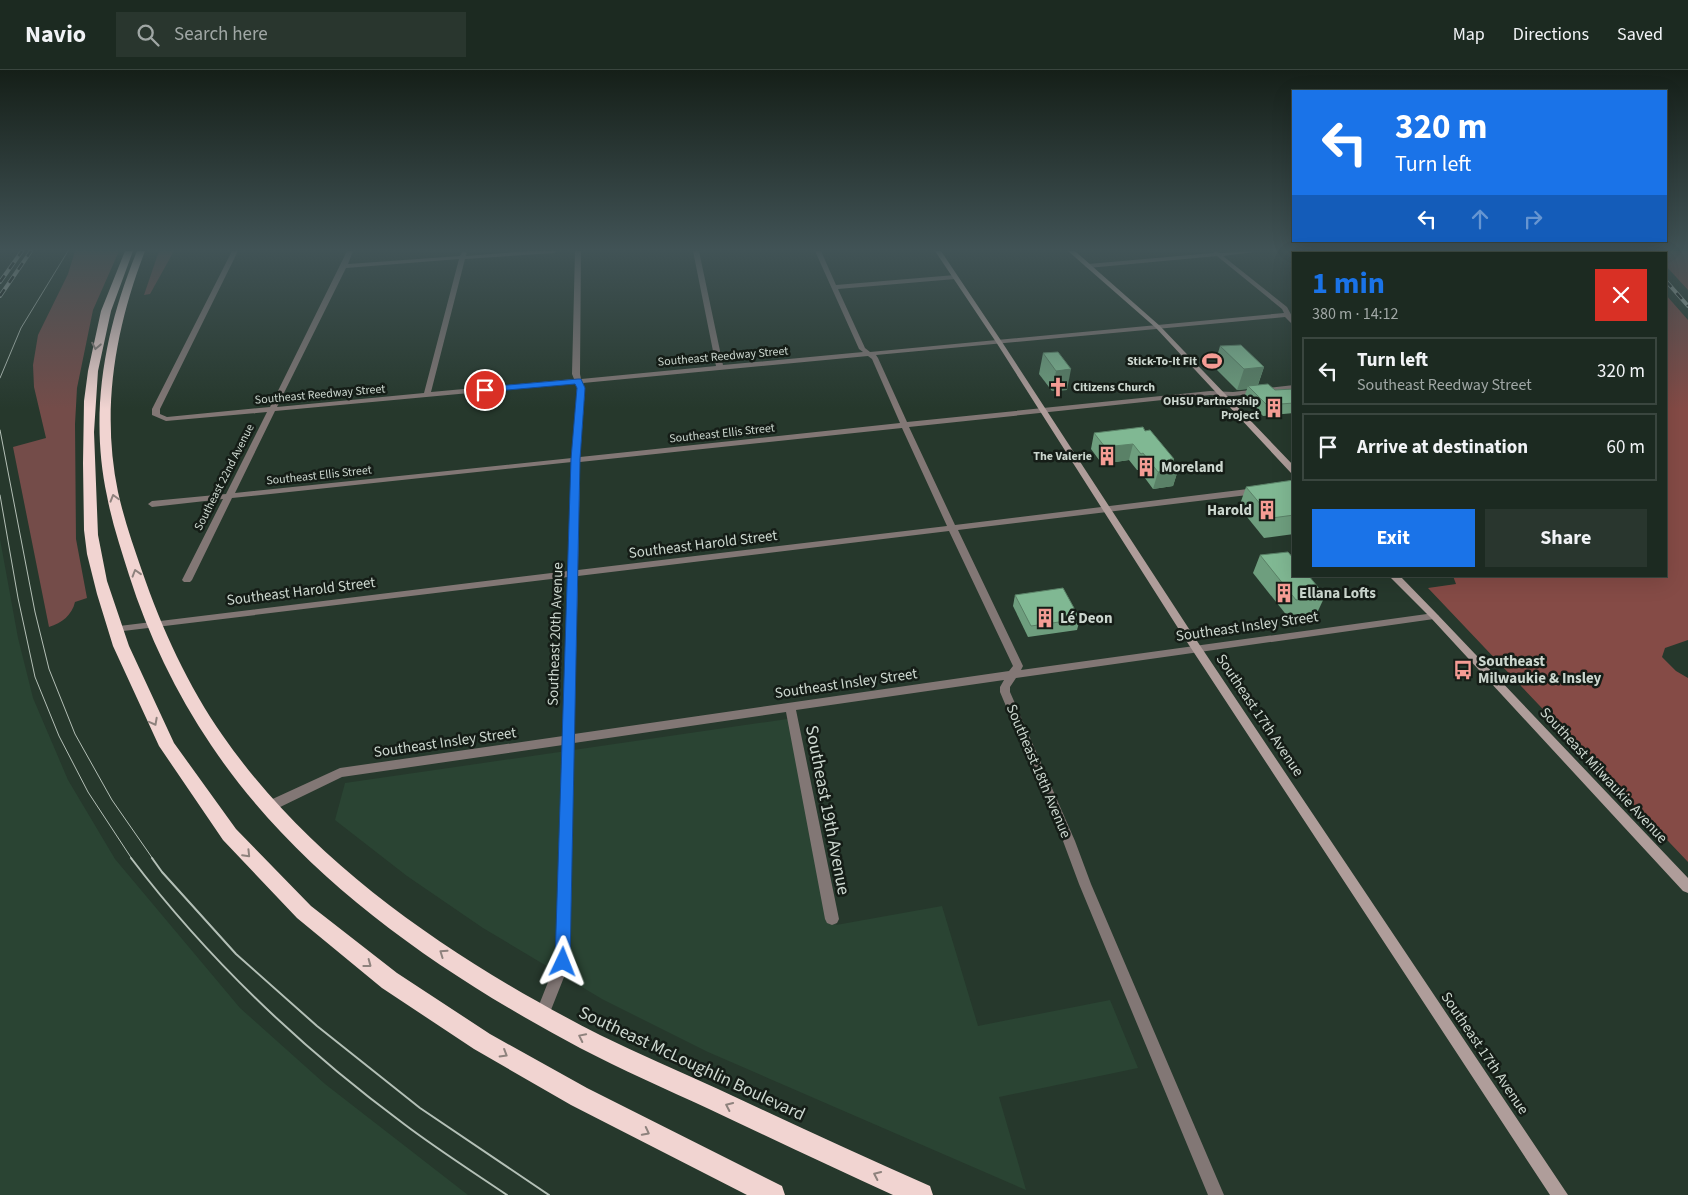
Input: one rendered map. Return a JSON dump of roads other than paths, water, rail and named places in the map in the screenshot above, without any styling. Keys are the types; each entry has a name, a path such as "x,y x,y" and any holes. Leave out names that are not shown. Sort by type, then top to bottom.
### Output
{"highway":[{"path":"107,304 99,335 90,395 88,428 92,540 107,606 136,689 175,761 205,804 231,837 264,872 330,934 402,990 449,1021 551,1082 773,1195"},
{"name":"Southeast McLoughlin Boulevard","path":"121,304 110,350 106,414 107,441 111,487 145,602 172,662 205,722 220,744 270,806 311,848 368,900 457,963 542,1015 636,1063 921,1195"}],"street":[{"name":"Southeast Reedway Street","path":"209,304 156,409 156,415 160,417 180,418 272,410 1288,315"},
{"name":"Southeast 22nd Avenue","path":"187,580 325,304"},
{"path":"427,395 451,304"},
{"name":"Southeast 20th Avenue","path":"542,1015 563,962 576,459 581,388 576,374 577,304"},
{"path":"707,304 720,368"},
{"name":"Southeast 18th Avenue","path":"841,304 862,349 876,358 904,425 1018,666 1005,688 1005,692 1216,1195"},
{"name":"Southeast 17th Avenue","path":"973,304 1196,648 1560,1195"},
{"path":"1131,304 1158,327 1292,470"},
{"path":"1279,304 1285,308 1292,321"},
{"name":"Southeast Ellis Street","path":"152,504 1042,410 1292,387"},
{"name":"Southeast Harold Street","path":"115,629 1264,490"},
{"name":"Southeast Milwaukie Avenue","path":"1395,577 1434,616 1688,887"},
{"name":"Southeast Insley Street","path":"270,806 340,773 1196,648 1434,616"},
{"name":"Southeast 19th Avenue","path":"790,707 832,919"}],"tram line":[{"path":"0,378 21,328 36,304"},
{"path":"0,430 35,612 49,669 75,734 112,800 153,859"},
{"path":"0,495 18,598 35,677 59,736 88,792 132,859"},
{"path":"131,858 160,895 224,966 293,1033 329,1065 404,1124 507,1195"},
{"path":"152,858 162,872 236,954 317,1026 420,1108 549,1195"}],"place":[{"name":"Stick-To-It Fit","path":"1212,361"},
{"name":"Citizens Church","path":"1058,387"},
{"name":"OHSU Partnership Project","path":"1274,408"},
{"name":"The Valerie","path":"1107,456"},
{"name":"Moreland","path":"1146,467"},
{"name":"Harold","path":"1267,510"},
{"name":"Ellana Lofts","path":"1284,593"},
{"name":"Lé Deon","path":"1045,618"},
{"name":"Southeast Milwaukie & Insley","path":"1463,670"}]}
